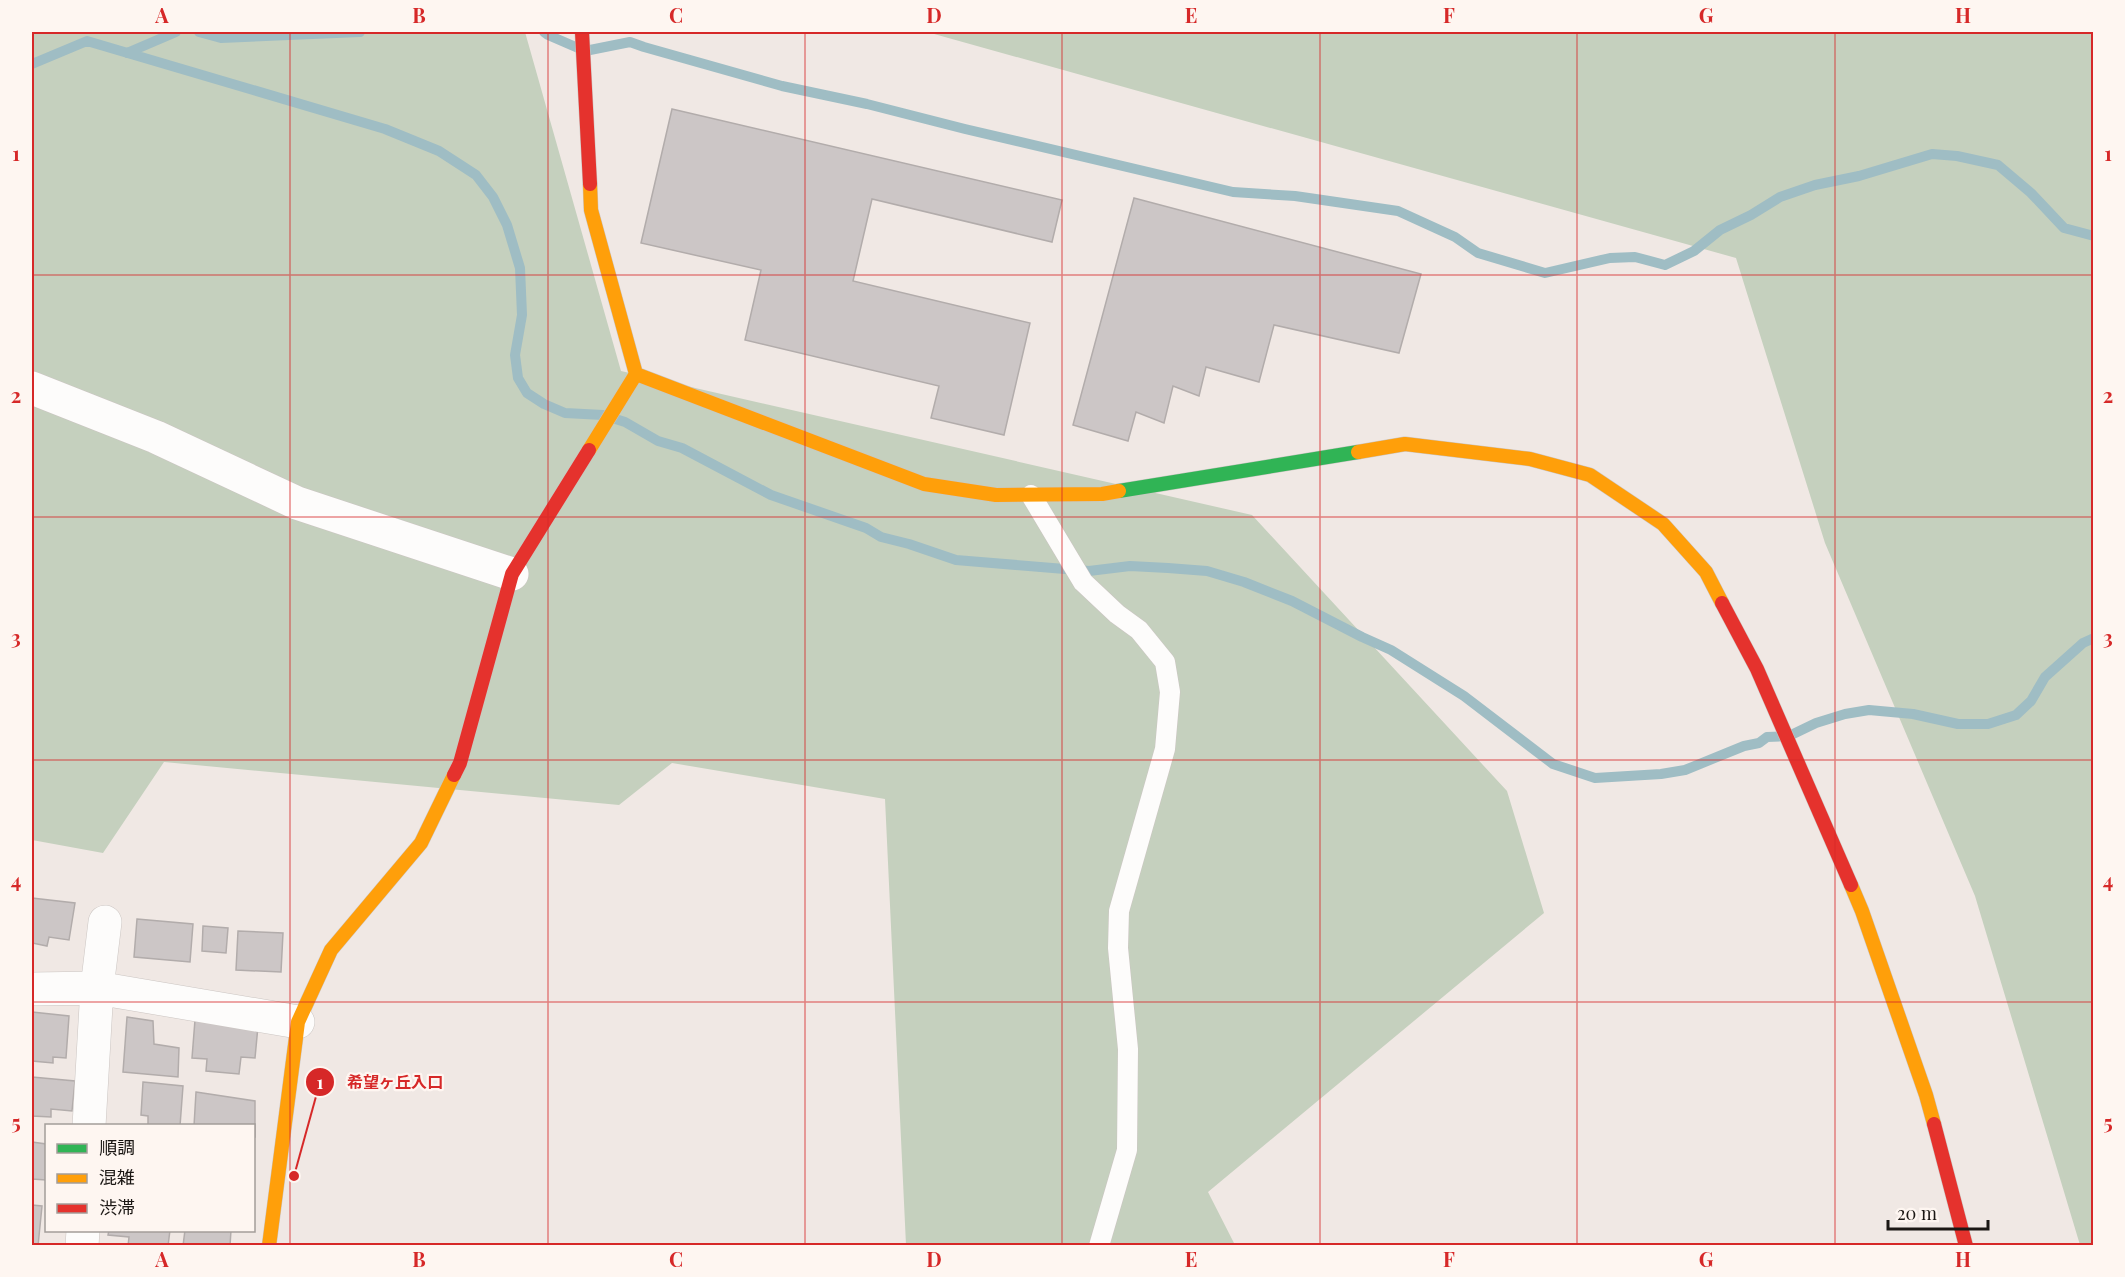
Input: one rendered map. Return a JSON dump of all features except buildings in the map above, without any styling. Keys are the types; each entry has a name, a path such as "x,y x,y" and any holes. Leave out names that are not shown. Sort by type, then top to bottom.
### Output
{"street":[{"path":"268,1245 298,1022 331,950 421,843 460,764 512,574 636,374 591,210 582,32"},
{"path":"636,374 924,484 996,495 1102,494 1405,444 1530,459 1590,475 1663,524 1706,572 1756,669 1857,900 1926,1095 1966,1245"},
{"path":"32,388 156,437 297,502 512,574"},
{"path":"89,1124 97,988 105,922"},
{"path":"32,989 97,988 298,1022"}],"lane":[{"path":"1031,495 1083,582 1117,614 1139,630 1165,662 1170,692 1165,749 1119,911 1118,948 1128,1049 1127,1150 1099,1245"}],"green space":[{"path":"32,32 525,32 621,371 1252,515 1507,791 1544,913 1208,1192 1235,1245 906,1245 885,799 672,763 619,805 164,762 103,853 32,840"},
{"path":"927,32 2093,32 2093,1245 2080,1245 1975,896 1825,543 1736,258"}],"waterway":[{"path":"127,53 176,32"},
{"path":"199,32 221,38 360,32"},
{"path":"544,32 585,51 630,42 782,86 867,104 1233,192 1295,196 1398,211 1455,237 1478,253 1545,273 1610,258 1635,257 1665,265 1694,251 1720,230 1780,197 1815,185 1859,176 1932,154 1957,156 1998,165 2031,193 2064,228 2094,236"},
{"path":"32,64 87,41 385,129 439,151 476,175 493,197 507,225 520,268 522,315 515,355 518,378 527,393 544,404 565,413 603,415 625,422 658,441 682,448 771,495 866,528 881,537 956,560 1089,571 1130,566 1168,568 1207,571 1244,582 1292,601 1391,650 1464,696 1553,764 1595,778 1661,774 1685,770 1744,746 1759,743 1767,737 1789,736 1816,723 1845,714 1869,710 1913,714 1958,724 1988,724 2016,715 2031,701 2045,677 2083,643 2094,638"}],"traffic: fast":[{"path":"1119,491 1358,452"}],"traffic: slow":[{"path":"589,450 636,374 591,210 590,184"},
{"path":"636,374 924,484 996,495 1102,494 1119,491"},
{"path":"1358,452 1405,444 1530,459 1590,475 1663,524 1706,572 1722,603"},
{"path":"269,1246 298,1022 331,950 421,843 454,775"},
{"path":"1851,885 1926,1095 1934,1124"}],"traffic: jam":[{"path":"582,32 590,184"},
{"path":"454,775 460,763 512,574 589,450"},
{"path":"1722,603 1757,669 1851,885"},
{"path":"1934,1124 1966,1246"}],"place":[{"name":"希望ヶ丘入口","path":"294,1176"}]}
